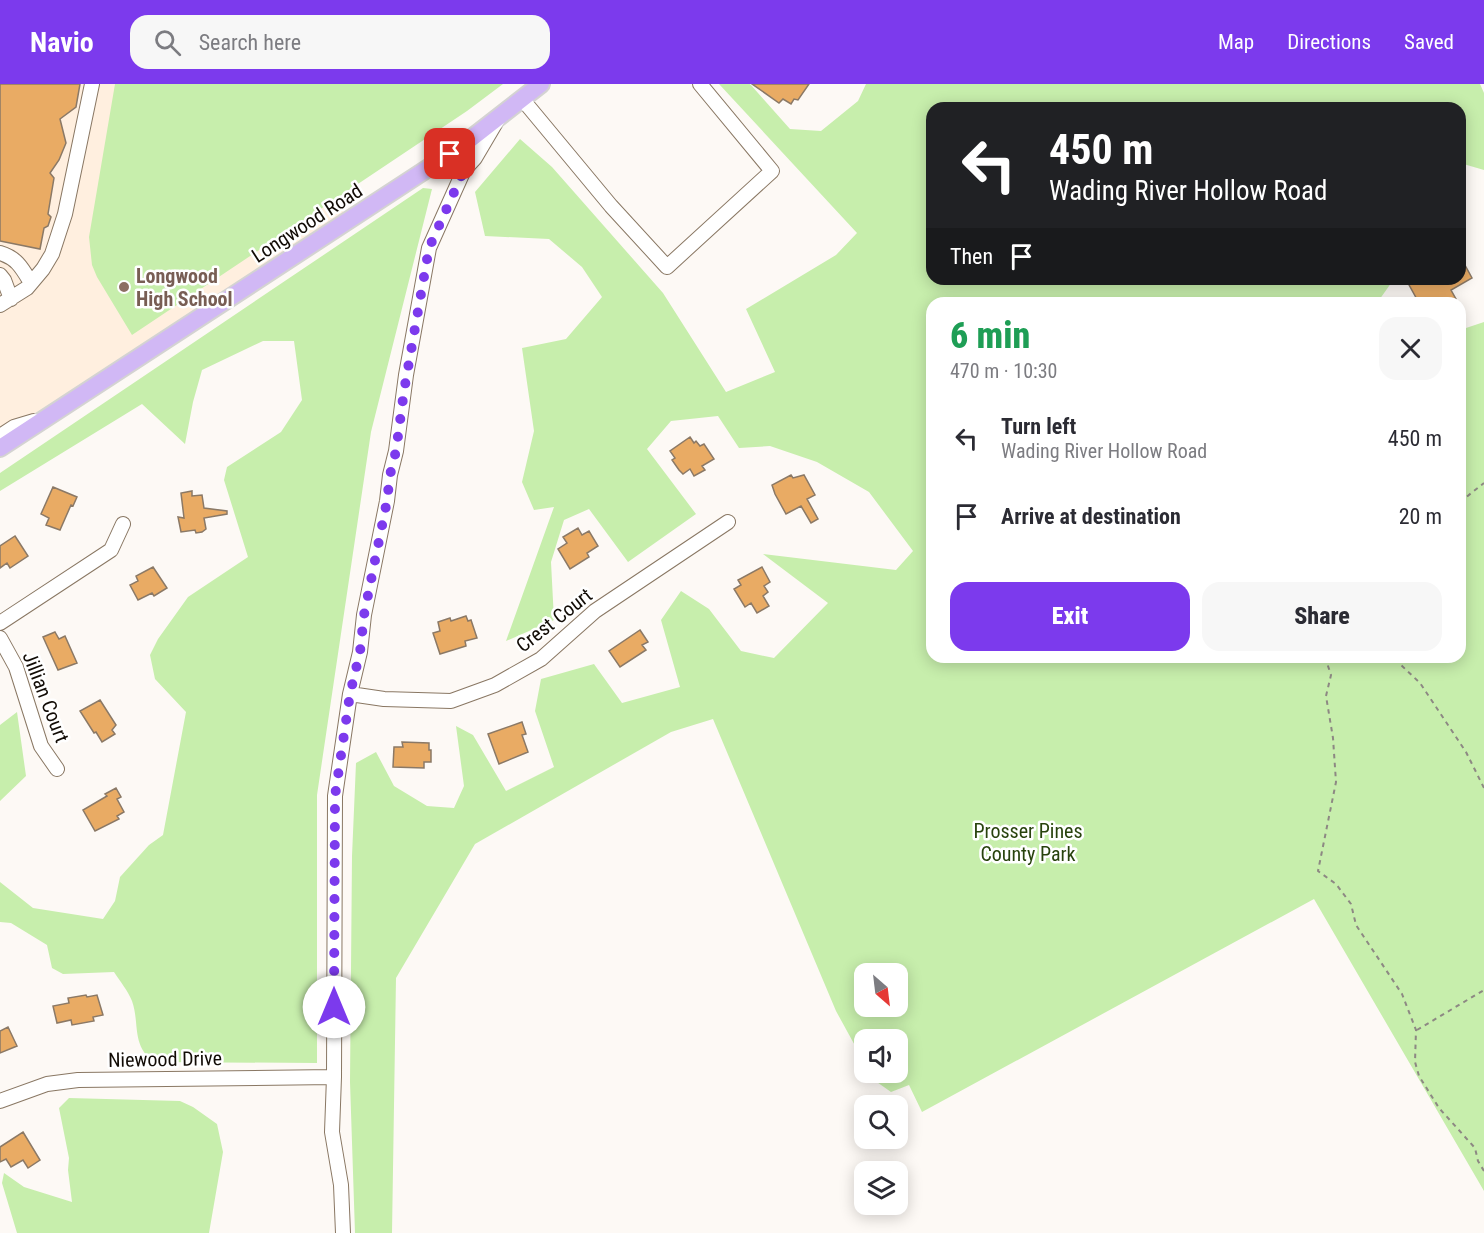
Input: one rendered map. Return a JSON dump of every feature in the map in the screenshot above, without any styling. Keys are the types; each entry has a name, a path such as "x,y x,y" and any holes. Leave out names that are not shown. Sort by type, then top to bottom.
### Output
{"main road":[{"name":"Longwood Road","path":"0,448 459,148 541,84"}],"street":[{"path":"6,302 31,284 52,254 59,235 92,84"},
{"path":"523,100 611,206 667,267 772,171 700,84"},
{"path":"343,1233 341,1185 332,1132 335,796 350,694 360,652 364,615 396,451 429,248 464,170 475,158 499,117"},
{"path":"459,148 465,159 464,170"},
{"path":"0,253 18,261 31,284"},
{"path":"0,274 4,280 6,302"},
{"path":"0,436 14,427 50,416"},
{"name":"Crest Court","path":"350,694 384,699 451,701 495,685 541,659 595,611 728,522"},
{"path":"0,623 111,550 123,524"},
{"name":"Jillian Court","path":"0,638 16,667 41,746 57,769"},
{"name":"Niewood Drive","path":"0,1101 47,1084 78,1080 334,1077"}],"path":[{"path":"1466,497 1484,483"},
{"path":"1327,663 1331,675 1326,696 1333,738 1336,782 1317,871 1336,884 1351,904 1356,925 1402,994 1416,1030 1415,1062 1419,1076 1439,1108 1475,1148 1478,1161 1484,1171"},
{"path":"1402,663 1420,683 1466,752 1484,788"},
{"path":"1416,1030 1484,990"}],"shaded area":[{"name":"Longwood High School","path":"0,84 272,84 348,220 0,445"}],"green space":[{"path":"115,84 503,84 467,111 132,335 97,277 92,265 89,237"},
{"name":"Prosser Pines County Park","path":"719,84 750,84 790,129 821,131 858,101 866,84 1480,84 1484,93 1484,170 1466,165 1466,102 926,102 926,285 1390,285 1381,297 926,297 926,663 1466,663 1466,328 1484,322 1484,1191 1314,899 922,1112 909,1085 891,1092 878,1083 908,1083 908,1029 854,1029 854,1044 836,1011 713,719 671,732 475,844 396,978 392,1233 355,1233 350,1082 352,856 356,763 376,752 394,786 427,806 454,808 464,786 456,726 473,735 506,791 554,767 535,711 541,679 594,664 622,703 680,687 661,620 681,591 709,609 741,651 774,658 828,603 763,554 896,570 913,551 869,492 817,462 770,446 739,448 718,416 671,421 647,449 696,514 628,562 589,509 564,520 551,562 554,620 506,641 554,507 534,510 522,482 534,431 522,348 566,339 602,297 582,267 549,239 485,236 475,192 520,139 552,167 663,293 726,392 775,372 746,309 836,255 857,233"},
{"path":"423,188 432,189 371,432 317,795 317,1063 154,1062 142,1049 137,1034 132,1001 114,972 63,974 52,968 47,945 11,923 0,922 0,882 33,908 103,919 115,901 120,877 149,845 163,835 186,712 155,679 150,655 158,639 188,597 248,557 224,480 227,467 281,432 302,400 294,341 263,341 202,370 185,444 142,404 0,491 0,473"},
{"path":"17,712 26,776 0,801 0,725"},
{"path":"69,1098 180,1101 217,1124 223,1152 209,1233 17,1233 2,1183 4,1173 24,1187 72,1202 68,1170 69,1158 59,1108"}],"building":[{"path":"0,84 80,84 76,107 60,119 66,143 59,160 50,173 54,178 48,214 51,217 48,226 44,228 40,249 0,241"},
{"path":"752,84 809,84 798,100 794,99 791,104 783,99 779,103"},
{"path":"1466,267 1472,278 1466,281"},
{"path":"1409,285 1460,285 1451,290 1455,297 1416,297"},
{"path":"690,437 700,446 704,444 714,459 702,466 705,470 694,476 690,469 683,474 679,470 672,460 675,458 670,451"},
{"path":"791,475 793,478 804,475 815,495 807,499 818,519 811,523 801,506 786,514 775,494 772,485"},
{"path":"53,487 77,497 60,530 46,525 49,518 41,514"},
{"path":"192,491 192,496 202,495 204,508 227,511 227,514 204,518 206,529 202,532 196,533 195,530 181,532 178,517 184,518 181,493"},
{"path":"578,528 582,535 589,531 598,546 587,553 589,557 570,569 558,549 567,543 563,537"},
{"path":"15,536 28,556 10,568 7,563 0,568 0,546"},
{"path":"153,567 167,588 154,596 152,593 138,600 130,585 138,581 136,576"},
{"path":"762,567 770,582 764,586 768,592 763,596 769,606 757,613 751,603 745,607 734,589 741,585 738,580"},
{"path":"466,616 468,621 471,620 477,638 465,641 466,646 440,654 433,633 440,631 438,622"},
{"path":"640,630 648,642 642,645 646,650 620,667 609,651"},
{"path":"55,632 59,639 65,636 77,663 58,670 43,637"},
{"path":"100,700 116,725 112,730 115,734 102,742 80,711"},
{"path":"522,722 526,734 522,735 528,752 499,764 488,734"},
{"path":"402,742 429,743 431,762 424,762 424,768 393,767 394,747 403,747"},
{"path":"116,788 121,797 117,799 124,812 117,816 119,819 95,831 83,810"},
{"path":"86,995 87,997 97,995 103,1015 93,1017 94,1021 72,1025 71,1020 57,1023 53,1006 69,1003 68,998"},
{"path":"8,1027 17,1046 0,1053 0,1031"},
{"path":"23,1132 40,1160 28,1168 23,1160 11,1167 6,1159 0,1162 0,1147"}],"place":[{"name":"Longwood High School","path":"124,287"}],"route":[{"path":"334,1007 335,796 350,694 360,652 364,615 396,451 429,248 464,170 465,159 459,148 450,154"}]}
